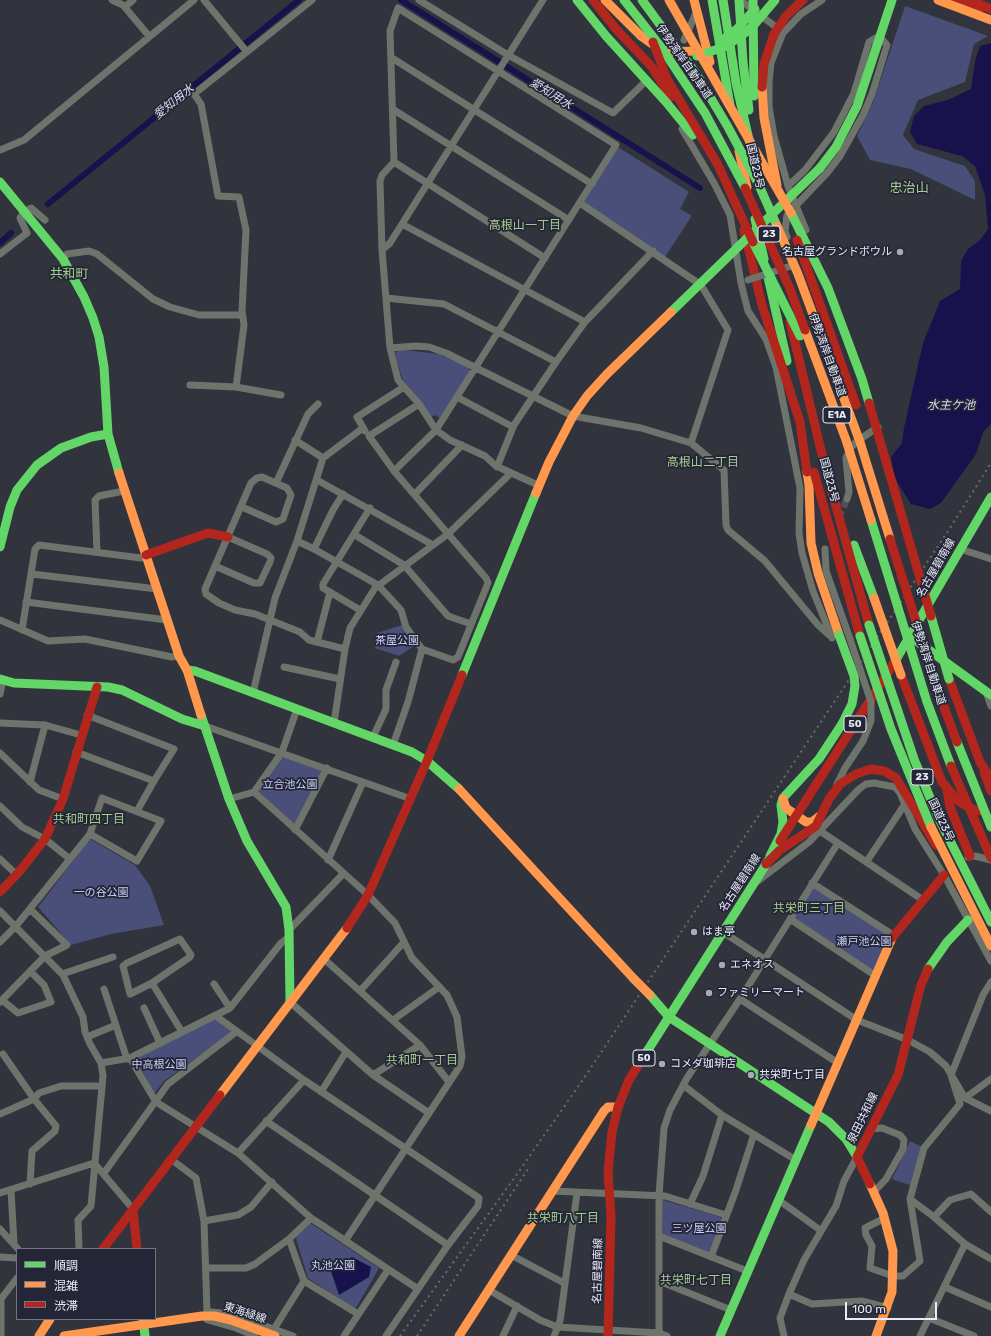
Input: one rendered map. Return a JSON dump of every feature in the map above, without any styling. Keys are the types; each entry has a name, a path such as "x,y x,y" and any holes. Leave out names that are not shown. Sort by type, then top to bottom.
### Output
{"main road":[{"path":"577,0 610,42 679,118 713,164 735,202"},
{"path":"593,0 616,29 652,67 703,142 719,158 738,202 762,305 800,422 802,448 809,485 811,543 814,560 844,635 854,676 855,686 852,704 842,724 819,759 783,798 781,805 783,822 782,834 766,864"},
{"path":"605,0 641,36 658,48 686,56 724,47 740,37 753,26 775,0"},
{"name":"伊勢湾岸自動車道","path":"624,0 685,82 722,143 748,195 790,289 846,440 925,695 945,752 975,825 991,859"},
{"name":"伊勢湾岸自動車道","path":"642,0 697,75 744,156 798,274 863,450 924,651 960,752 991,827"},
{"path":"648,0 652,40 662,68 672,89 712,154 807,350 836,425 886,568"},
{"path":"648,0 676,37 697,75"},
{"path":"669,0 788,207 828,288 851,346 866,392 949,679 991,791"},
{"path":"694,0 711,67 737,143"},
{"name":"国道23号","path":"712,0 737,143 800,422 860,636 904,764 948,863 991,946"},
{"name":"国道23号","path":"723,0 736,83 771,243 826,467 869,625 914,759 938,817 991,922"},
{"path":"740,0 743,62 756,171"},
{"path":"753,0 752,67 755,114 761,141 780,200 806,260 862,424 907,579 924,651"},
{"path":"696,53 714,45 730,35 745,21 762,0"},
{"path":"780,200 764,118 762,76 766,53 774,34 786,16 803,0"},
{"path":"104,1248 344,932 368,895 427,760 559,441 573,416 586,396 607,374 701,285 820,168 836,147 851,119 862,93 879,36 892,0"},
{"path":"938,0 991,21"},
{"path":"957,0 991,16"},
{"path":"969,0 991,9"},
{"path":"0,182 63,259 84,297 99,337 104,367 108,434 124,491 179,656 187,670 230,799 247,841 282,900 287,915 289,934 290,1002"},
{"path":"0,547 10,507 18,490 37,465 61,448 91,437 108,434"},
{"path":"826,467 937,771 946,788 958,801 980,811"},
{"name":"名古屋碧南線","path":"608,1333 611,1194 608,1172 612,1132 618,1107 629,1080 913,635 991,497"},
{"path":"146,555 208,533 228,537"},
{"path":"802,553 814,560"},
{"path":"913,635 990,694"},
{"path":"913,635 967,667 990,694"},
{"path":"187,670 195,671 373,737 412,752 427,760 453,782 670,1017 836,1128 846,1139 857,1158"},
{"path":"2,680 14,683 97,687 128,692 177,716 206,726"},
{"path":"0,892 45,839 63,799 87,715 97,687"},
{"path":"980,762 991,780"},
{"path":"766,864 780,850 810,831 820,820 833,792 840,784 856,774 870,769 884,771 900,783 921,823 948,863"},
{"path":"946,788 950,807 970,856"},
{"path":"783,798 786,808 806,822 812,822 824,809"},
{"path":"720,1336 780,1201 796,1160 894,935 944,875"},
{"name":"泉田共和線","path":"879,1335 888,1308 893,1276 893,1251 885,1218 857,1158 898,1075 921,985 931,963 947,942 968,920"},
{"path":"459,1336 604,1111 608,1107 618,1107"},
{"path":"134,1208 137,1248"},
{"name":"東海緑線","path":"67,1336 144,1322 204,1314 231,1320 274,1333"},
{"path":"39,1336 49,1320"},
{"path":"144,1322 145,1336"}],"street":[{"path":"112,0 125,7 149,36"},
{"path":"125,7 133,0"},
{"path":"0,150 24,140 194,0"},
{"path":"204,0 247,52"},
{"path":"236,387 242,352 244,325 242,315 246,230 239,197 218,196 202,104 194,94 312,0"},
{"path":"419,0 508,55 613,113 644,84"},
{"path":"382,250 390,243 498,70 544,0"},
{"path":"390,348 416,346 429,347 446,353 573,416 641,428 691,443 724,470 726,525 728,530 766,561 818,625 832,638 812,591 802,553 799,533 800,488 776,367 766,339 748,311 744,281 730,215 714,183 680,126 584,18 571,0"},
{"path":"740,0 783,33"},
{"path":"822,0 801,14 783,33 771,63 769,106 774,136 795,207 857,354 881,426 850,449 846,458 849,484 847,499"},
{"path":"957,0 991,21"},
{"path":"394,471 436,430 616,145 398,8 390,31 394,110 394,162 382,175 380,181 382,250 390,348 398,380 418,404 436,430 450,440 485,456 497,467 540,486"},
{"path":"684,40 697,12"},
{"path":"788,186 805,170 834,132 854,93 869,42 879,36 887,45 872,94 863,114 840,156 823,178 787,214 785,231 813,305 824,328 838,345 857,354"},
{"path":"392,58 592,184"},
{"path":"394,110 569,220"},
{"path":"394,162 545,258"},
{"path":"580,203 653,251 701,285 728,330 691,443"},
{"path":"0,254 27,233 20,218 24,212 31,208 45,220"},
{"path":"402,224 585,322"},
{"path":"63,259 67,254 89,251 97,254 153,299 170,307 199,315 242,315"},
{"path":"497,467 513,427 532,396 556,362 585,322 653,251"},
{"path":"744,281 797,263"},
{"path":"386,298 444,304 556,362"},
{"path":"190,385 236,387 281,395"},
{"path":"298,541 337,561 378,585 401,610 406,627 422,649 453,660 458,657 488,583 486,578 394,471 357,419 358,415 404,387"},
{"path":"457,397 513,427"},
{"path":"276,483 308,414 318,404"},
{"path":"369,436 418,404"},
{"path":"253,693 275,598 298,541 323,458 363,428"},
{"path":"295,440 323,458"},
{"path":"415,494 462,445"},
{"path":"334,723 345,649 350,628 360,610 378,585 404,564 448,534 511,473"},
{"path":"242,507 276,522 283,520 291,495 287,488 262,477 257,478 251,483 242,507 205,589 206,594 219,603 235,610 255,614 300,632 309,640 345,649"},
{"path":"317,480 370,508 432,545"},
{"path":"97,552 96,500 99,496 124,491"},
{"path":"314,549 333,510 343,494"},
{"path":"360,610 323,588 323,584 355,535 370,508"},
{"path":"355,535 404,564 448,616 471,624"},
{"path":"215,566 254,583 260,583 270,562 271,558 267,554 228,537"},
{"path":"802,553 811,543"},
{"path":"22,630 35,550 39,545 141,558 146,555"},
{"path":"825,549 826,571 844,635 871,702 871,721 863,741 845,768 833,792"},
{"path":"960,550 991,559"},
{"path":"32,574 157,588"},
{"path":"317,642 330,592"},
{"path":"26,602 167,620"},
{"path":"0,620 48,641 85,639 172,657 179,656"},
{"path":"393,745 408,702 422,649"},
{"path":"373,737 386,709 386,690 396,662"},
{"path":"284,667 340,679"},
{"path":"0,694 2,680"},
{"path":"990,694 991,706"},
{"path":"230,799 254,792 282,752 297,709"},
{"path":"87,715 174,749 137,811"},
{"path":"0,723 45,725 81,735"},
{"path":"30,782 45,725"},
{"path":"206,726 327,768 410,799"},
{"path":"76,752 154,781"},
{"path":"0,753 39,790 63,799"},
{"path":"295,830 327,768"},
{"path":"328,860 364,782"},
{"path":"753,885 800,850 859,789 866,784 874,783 896,787 915,829 944,875 991,962"},
{"path":"254,792 368,895 395,923 412,958 447,995 457,1017 462,1057 460,1066 345,1241"},
{"path":"0,942 16,926 90,834 102,798 161,821 137,861 90,834"},
{"path":"867,861 904,804"},
{"path":"0,806 22,827 45,839 70,859"},
{"path":"820,831 867,861 923,900"},
{"path":"659,1334 659,1195 664,1128 670,1110 683,1085 740,999 838,843"},
{"path":"944,875 955,862 970,856 991,859"},
{"path":"0,859 16,875"},
{"path":"101,1064 129,1059 230,1008 280,943 343,874"},
{"path":"812,883 894,935"},
{"path":"30,909 67,945 45,956 30,971 1,1001 18,1013 50,1004 51,1002 44,985 30,971"},
{"path":"0,911 62,974 83,1017 87,1036 96,1058 101,1064 102,1086 91,1206 78,1220 79,1248"},
{"path":"790,919 876,976"},
{"path":"723,932 857,1020 908,1040 930,1052 946,1066 965,1098 991,1111"},
{"path":"180,939 191,955 190,957 152,983 130,994 123,966 127,962 180,939"},
{"path":"360,991 404,942"},
{"path":"62,974 113,957"},
{"path":"323,958 420,1045 449,1082"},
{"path":"885,1218 865,1228 866,1235 872,1246 870,1268 893,1276 903,1276 920,1261 910,1199 924,1148 960,1104 951,1075 983,996 991,982"},
{"path":"152,983 182,1032"},
{"path":"214,984 230,1008"},
{"path":"393,1020 439,988"},
{"path":"104,989 129,1059 156,1102 238,1153 311,1218 418,1289"},
{"path":"740,999 838,1063"},
{"path":"290,1002 372,1075 429,1113"},
{"path":"144,1008 160,1043"},
{"path":"216,1016 236,1032 321,1092 479,1198 478,1206 448,1245 386,1336"},
{"path":"87,1036 116,1024"},
{"path":"104,1173 168,1084 236,1032"},
{"path":"372,1075 420,1045"},
{"path":"321,1092 346,1052"},
{"path":"1,1053 56,1128 32,1151 30,1184"},
{"path":"965,1098 991,1079"},
{"path":"238,1153 304,1080"},
{"path":"683,1085 722,1115 796,1160"},
{"path":"0,1114 34,1099 39,1093 61,1086 102,1086"},
{"path":"690,1204 704,1176 722,1115"},
{"path":"266,1121 448,1245"},
{"path":"871,1129 882,1128 900,1135 904,1140 903,1149 886,1179 874,1192"},
{"path":"711,1257 736,1190 754,1134"},
{"path":"784,1336 780,1318 789,1294 804,1260 820,1230 836,1206 844,1182 857,1158"},
{"path":"172,1160 196,1178 204,1221 206,1268 204,1314 208,1320 251,1335"},
{"path":"94,1163 134,1208"},
{"path":"0,1193 94,1163"},
{"path":"204,1221 238,1215 251,1207 272,1182"},
{"path":"11,1190 16,1246"},
{"path":"552,1191 577,1194 659,1195 726,1216"},
{"path":"554,1336 560,1321 577,1194"},
{"path":"934,1217 950,1200 971,1194 991,1212"},
{"path":"910,1199 934,1217 965,1244 991,1260"},
{"path":"780,1201 820,1230"},
{"path":"206,1268 246,1268 255,1264 289,1239 311,1218"},
{"path":"0,1229 16,1246"},
{"path":"659,1236 748,1271"},
{"path":"289,1239 304,1281 358,1314"},
{"path":"920,1336 965,1244"},
{"path":"511,1255 564,1283"},
{"path":"0,1257 16,1258"},
{"path":"344,1336 388,1270"},
{"path":"1,1336 1,1299 16,1279"},
{"path":"293,1336 274,1333 304,1281"},
{"path":"660,1281 731,1310"},
{"path":"945,1287 991,1307"},
{"path":"489,1290 557,1327 597,1328 608,1333 659,1334 667,1336"},
{"path":"789,1294 812,1304 862,1301 888,1308"},
{"path":"504,1336 517,1306"},
{"path":"929,1318 974,1336"}],"green space":[{"path":"905,6 988,36 974,44 965,82 918,100 903,135 914,149 965,166 975,181 975,200 911,169 870,160 857,136 874,100"},
{"path":"618,147 689,192 680,209 691,215 691,217 665,257 584,202"},
{"path":"405,350 438,354 469,367 470,373 440,418 435,415 431,417 402,378 395,353"},
{"name":"茶屋公園","path":"402,625 417,644 399,656 375,648 377,633"},
{"name":"立合池公園","path":"285,757 321,769 322,772 296,824 293,824 260,793 259,789 281,758"},
{"name":"一の谷公園","path":"90,839 135,865 150,886 164,925 111,934 71,945 38,907"},
{"name":"瀬戸池公園","path":"812,883 893,935 876,976 790,919"},
{"name":"中高根公園","path":"216,1018 232,1032 164,1081 154,1094 137,1061 138,1058"},
{"path":"910,1141 924,1148 913,1186 892,1179"},
{"name":"三ツ屋公園","path":"663,1200 720,1217 722,1220 710,1251 707,1253 663,1234"},
{"name":"丸池公園","path":"310,1223 379,1268 356,1308 353,1308 308,1278 296,1239 297,1236"}],"water":[{"name":"水主ケ池","path":"991,43 991,424 983,432 976,454 941,503 930,509 911,504 894,477 891,457 902,443 923,343 940,301 960,289 961,261 968,249 979,241 988,229 985,195 975,166 962,156 917,144 910,132 914,116 924,106 948,100 971,89 976,57 980,46"},
{"path":"352,1257 371,1267 369,1277 339,1295 331,1271"}],"waterway":[{"name":"愛知用水","path":"48,204 299,0"},
{"name":"愛知用水","path":"401,0 700,188"},
{"name":"愛知用水","path":"0,243 11,233"}],"tunnel":[{"path":"839,517 847,499"}],"railway":[{"path":"400,1336 580,1084 950,528 991,463"},
{"path":"417,1336 530,1166"}],"traffic: fast":[{"path":"577,0 606,36 666,102 693,135"},
{"path":"624,0 661,47 705,113 745,188"},
{"path":"642,0 697,75 728,127 758,183 777,226"},
{"path":"712,0 730,105"},
{"path":"723,0 736,83 758,179"},
{"path":"739,0 743,62 749,110"},
{"path":"753,0 754,96"},
{"path":"697,56 724,47 740,37 753,26 775,0"},
{"path":"820,168 836,147 857,106 892,0"},
{"path":"724,39 737,29 755,9"},
{"path":"739,246 820,168"},
{"path":"0,182 63,259 84,297 93,318 99,337 104,367 108,434 119,473"},
{"path":"791,213 828,288 862,379 869,403"},
{"path":"755,219 764,259"},
{"path":"753,242 800,336"},
{"path":"671,312 739,246"},
{"path":"768,277 787,361"},
{"path":"0,547 10,507 17,490 37,465 61,448 91,437 108,434"},
{"path":"462,675 536,493"},
{"path":"894,663 991,497"},
{"path":"871,520 927,702 951,766"},
{"path":"854,545 874,598"},
{"path":"931,616 949,679"},
{"path":"869,625 914,759 938,817 991,922"},
{"path":"839,635 854,676 855,686 852,704 842,724"},
{"path":"860,636 891,729 931,827"},
{"path":"911,637 991,695"},
{"path":"187,670 195,671 412,752 427,761 459,789"},
{"path":"0,679 14,683 108,687 122,690 182,719 205,726"},
{"path":"201,715 229,799 247,841 286,907 289,930 290,1002"},
{"path":"770,856 781,834 783,822 781,805 783,798 819,759 842,724"},
{"path":"957,742 991,827"},
{"path":"639,1064 770,858"},
{"path":"928,969 947,942 968,920"},
{"path":"650,995 669,1017 829,1122 846,1139 857,1157"},
{"path":"720,1336 811,1125"},
{"path":"143,1320 145,1336"}],"traffic: slow":[{"path":"605,0 641,36 658,48 668,52 695,51"},
{"path":"669,0 791,213"},
{"path":"694,0 710,62"},
{"path":"938,0 991,20"},
{"path":"762,87 764,118 777,185"},
{"path":"739,151 747,187"},
{"path":"777,226 798,274 860,442 890,539"},
{"path":"536,493 549,462 573,416 587,396 607,374 671,312"},
{"path":"805,330 846,440 871,520"},
{"path":"807,472 809,485 811,543 818,573 839,635"},
{"path":"119,473 179,656 187,670 201,715"},
{"path":"874,598 901,675"},
{"path":"459,789 634,979"},
{"path":"783,799 786,808 806,822 812,822 821,815"},
{"path":"931,827 991,946"},
{"path":"220,1095 347,928"},
{"path":"811,1125 892,938"},
{"path":"634,979 650,995"},
{"path":"459,1336 604,1111 608,1107 618,1107"},
{"path":"870,1184 883,1213 893,1251 892,1292 876,1336"},
{"path":"64,1336 202,1316 214,1316 231,1320 275,1336"},
{"path":"39,1336 49,1320"}],"traffic: jam":[{"path":"593,0 616,29 652,67 671,97"},
{"path":"762,87 764,64 774,34 786,16 803,0"},
{"path":"956,0 979,10"},
{"path":"972,1 991,9"},
{"path":"653,42 667,79 718,165 753,242"},
{"path":"745,188 790,289 805,330"},
{"path":"744,230 762,305 800,422 807,472"},
{"path":"797,240 856,405"},
{"path":"790,322 825,467 869,625"},
{"path":"869,403 931,616"},
{"path":"814,472 860,636"},
{"path":"146,555 208,533 228,537"},
{"path":"890,539 938,691 957,742"},
{"path":"780,841 894,663"},
{"path":"347,928 368,895 427,761 462,675"},
{"path":"901,675 942,782 958,801 972,809 980,811"},
{"path":"949,679 980,762 991,779"},
{"path":"0,892 19,872 45,839 63,799 97,687"},
{"path":"951,766 991,858"},
{"path":"766,864 780,850 816,826 829,799 840,784 856,774 871,769 884,771 896,778 936,845"},
{"path":"984,772 991,791"},
{"path":"947,790 950,807 970,856"},
{"path":"892,938 944,875"},
{"path":"870,1184 857,1157 898,1075 921,985 928,969"},
{"path":"608,1336 611,1216 608,1172 612,1132 618,1107 629,1080 639,1064"},
{"path":"104,1248 220,1095"},
{"path":"133,1209 137,1248"}],"place":[{"name":"名古屋グランドボウル","path":"900,252"},
{"name":"はま亭","path":"694,932"},
{"name":"エネオス","path":"722,965"},
{"name":"ファミリーマート","path":"709,993"},
{"name":"コメダ珈琲店","path":"662,1064"},
{"name":"共栄町七丁目","path":"751,1075"}],"district":[{"name":"忠治山","path":"909,188"},
{"name":"高根山一丁目","path":"525,226"},
{"name":"共和町","path":"69,274"},
{"name":"高根山二丁目","path":"703,463"},
{"name":"共和町四丁目","path":"89,820"},
{"name":"共栄町三丁目","path":"809,909"},
{"name":"共和町一丁目","path":"422,1061"},
{"name":"共栄町八丁目","path":"563,1219"},
{"name":"共栄町七丁目","path":"696,1281"}]}
